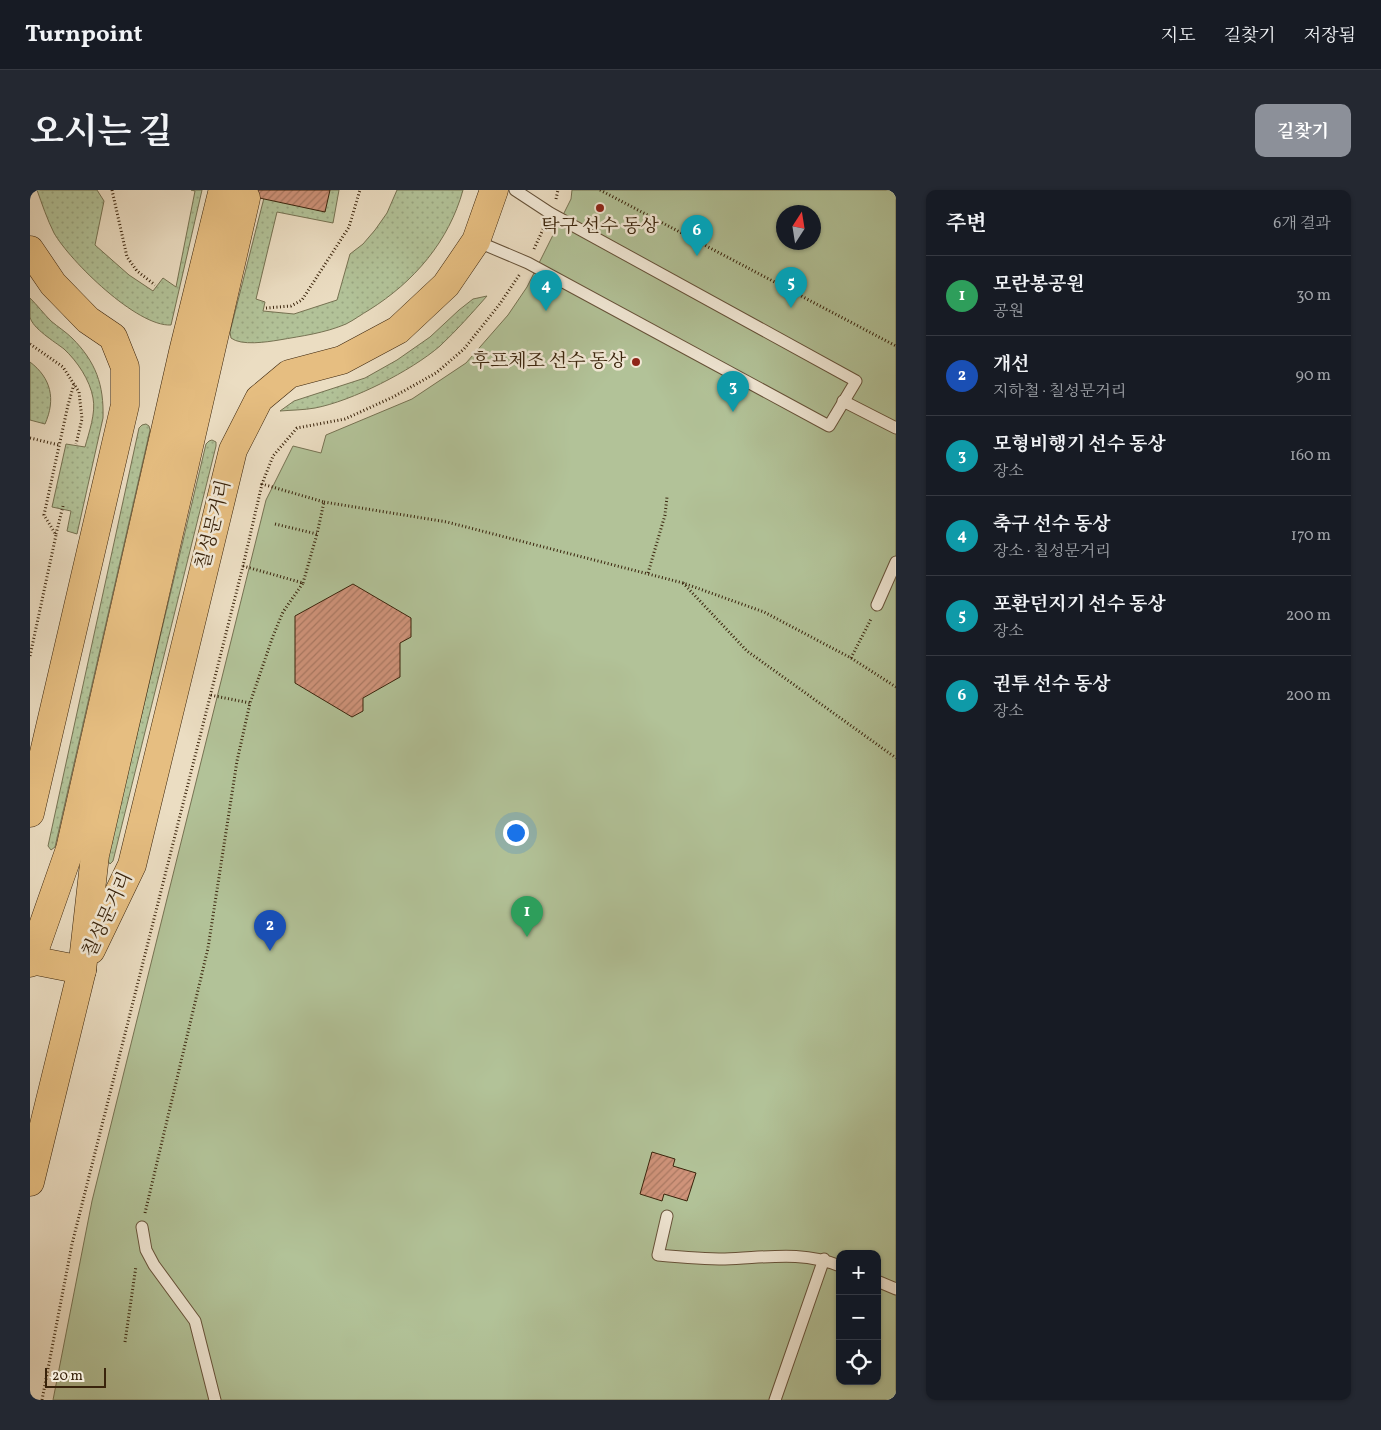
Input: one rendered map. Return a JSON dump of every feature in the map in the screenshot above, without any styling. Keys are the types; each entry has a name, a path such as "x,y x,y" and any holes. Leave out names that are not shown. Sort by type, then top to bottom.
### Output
{"main road":[{"name":"칠성문거리","path":"82,970 132,865 233,450 258,399 289,374 342,360 398,330 446,285 476,240 494,190"},
{"name":"칠성문거리","path":"30,962 70,849 183,352 234,195 95,855 82,970 30,1182"},
{"path":"30,250 53,284 88,320 113,337 125,367 125,405 30,813"},
{"path":"30,954 30,962 82,970"}],"lane":[{"path":"476,240 528,263 829,426 856,381 550,213 515,190"},
{"path":"843,401 896,428"},
{"path":"877,605 896,562"},
{"path":"667,1216 658,1255 724,1259 788,1255 824,1259 836,1264"},
{"path":"142,1227 146,1250 154,1265 195,1321 215,1400"},
{"path":"775,1400 824,1259"},
{"path":"881,1283 896,1289"}],"path":[{"path":"112,190 127,257 137,270 155,285"},
{"path":"266,308 291,306 302,300 349,227 360,190"},
{"path":"42,1400 72,1244 262,484 273,456 297,428 345,418 394,398 436,373 469,343 499,305 528,263 558,190"},
{"path":"600,190 896,346"},
{"path":"30,344 63,367 79,392 82,419 76,444"},
{"path":"56,535 44,516 74,384"},
{"path":"30,438 59,445"},
{"path":"262,484 324,502 447,522 683,583 764,612 851,658 896,687"},
{"path":"648,573 665,515 668,497"},
{"path":"142,1227 208,948 237,761 250,704 283,612 303,583 324,502"},
{"path":"30,656 63,506"},
{"path":"275,524 317,534"},
{"path":"243,566 303,583"},
{"path":"683,583 747,652 896,758"},
{"path":"851,658 877,605"},
{"path":"210,696 250,704"},
{"path":"125,1342 136,1266"}],"green space":[{"path":"37,190 97,190 104,201 95,245 129,275 153,291 163,278 176,287 195,191 191,190 202,190 171,325 157,323 141,315 123,304 89,275 62,245 54,233"},
{"path":"266,190 339,190 333,223 277,212 256,299 265,302 263,311 294,314 337,300 350,254 363,244 375,230 387,213 397,190 463,190 449,226 428,259 401,287 369,310 349,322 330,330 268,342 241,342 231,338 230,332"},
{"path":"572,190 896,190 896,1400 53,1400 92,1201 266,500 293,446 321,453 326,435 412,399 466,363 508,315 527,287 571,199"},
{"path":"487,296 458,328 428,356 381,384 330,404 311,409 280,411 294,401 365,378 397,360 430,337 473,299"},
{"path":"30,298 51,321 70,336 87,356 97,375 102,395 103,418 77,534 67,531 71,511 52,507 66,444 85,447 93,416 93,398 86,378 74,359 35,326 30,317"},
{"path":"30,362 43,375 50,390 50,406 45,424 30,420"},
{"path":"146,424 150,430 55,847 51,850 48,846 139,428"},
{"path":"212,440 216,442 216,446 113,861 110,864 107,860 206,444"}],"building":[{"path":"222,190 330,190 325,212"},
{"path":"353,584 411,618 411,637 400,643 400,677 363,698 363,711 352,717 295,683 295,616"},
{"path":"652,1152 675,1159 673,1166 696,1173 687,1201 664,1194 662,1201 640,1194"}],"place":[{"name":"탁구 선수 동상","path":"600,208"},
{"name":"권투 선수 동상","path":"697,256"},
{"name":"포환던지기 선수 동상","path":"791,308"},
{"name":"축구 선수 동상","path":"546,311"},
{"name":"후프체조 선수 동상","path":"636,362"},
{"name":"모형비행기 선수 동상","path":"733,412"},
{"name":"모란봉공원","path":"527,937"},
{"name":"개선","path":"270,951"}]}
